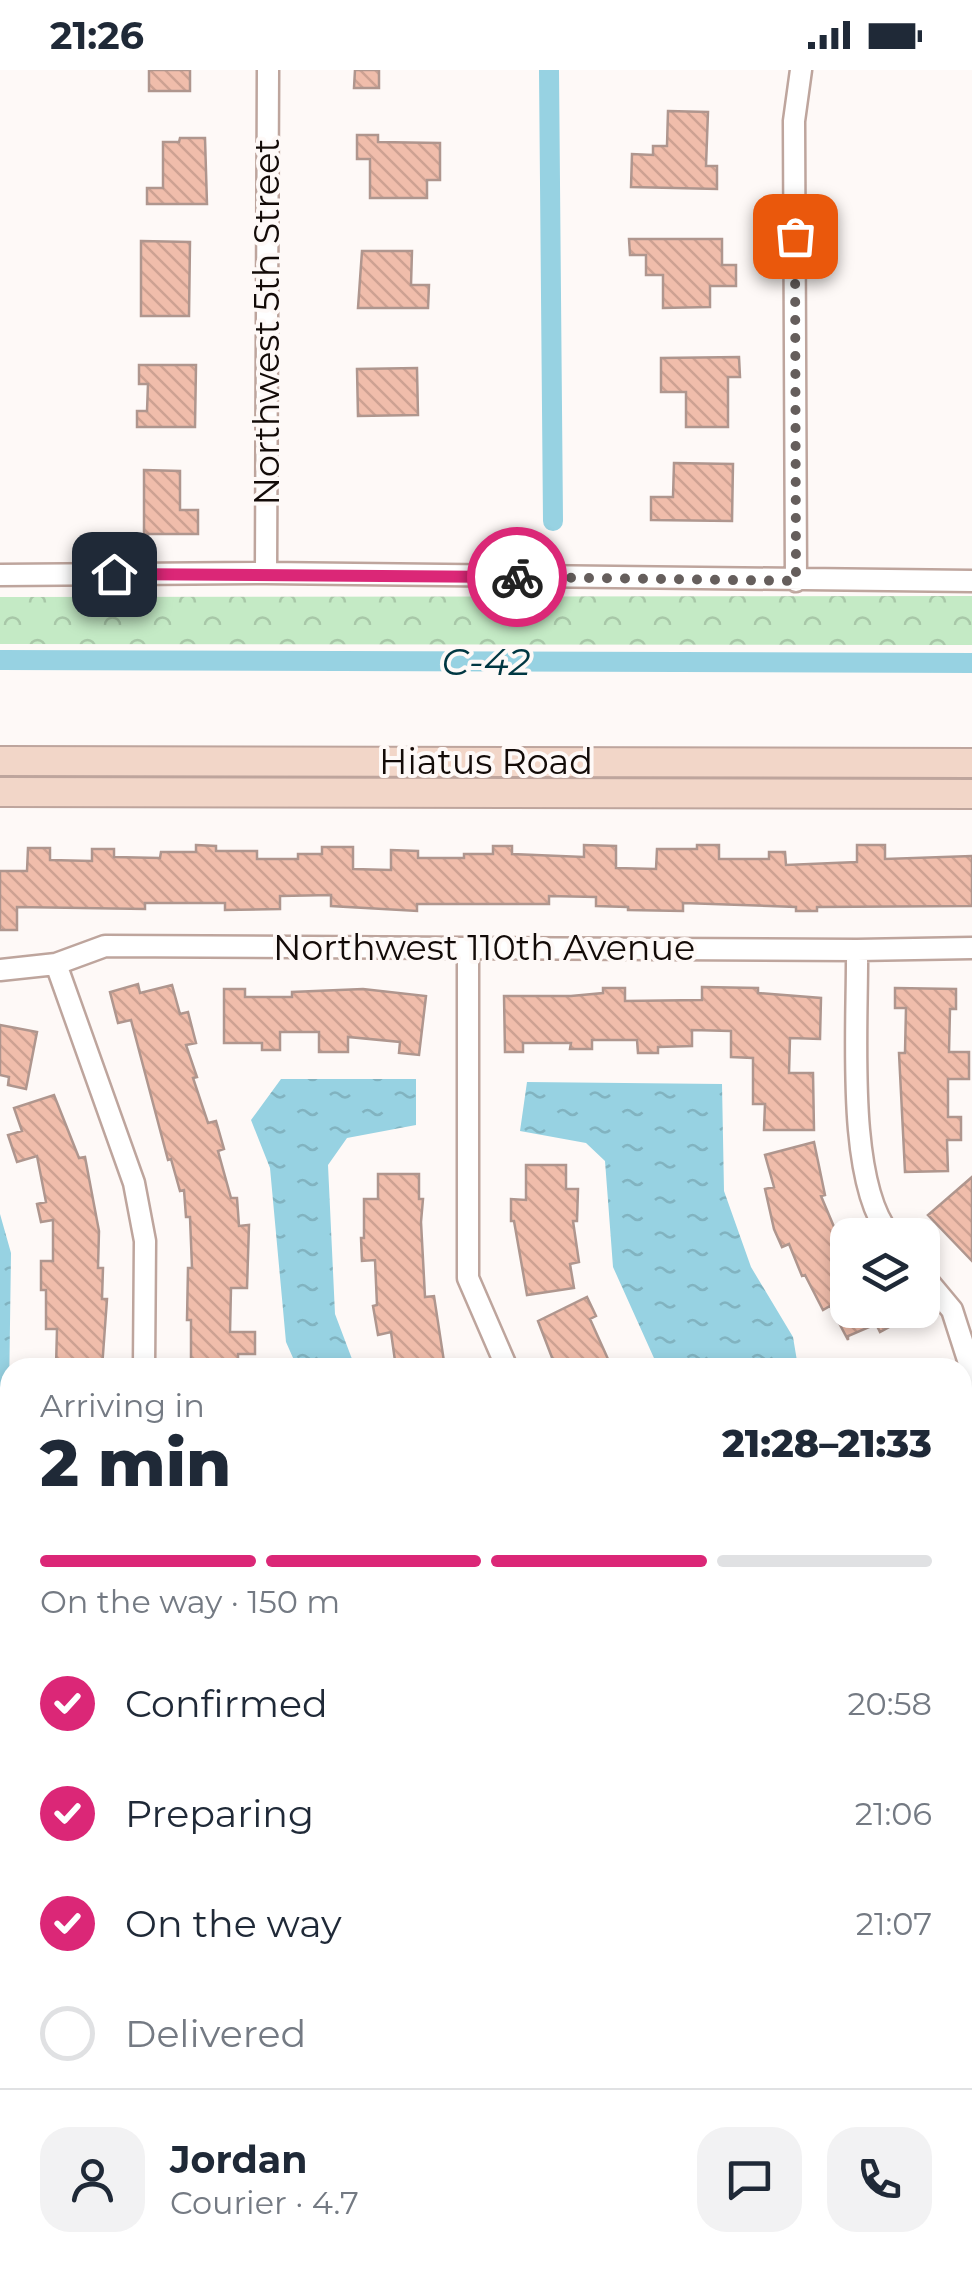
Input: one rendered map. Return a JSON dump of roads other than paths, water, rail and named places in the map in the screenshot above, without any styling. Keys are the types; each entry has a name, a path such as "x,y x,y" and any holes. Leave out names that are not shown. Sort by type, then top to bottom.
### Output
{"main road":[{"name":"Hiatus Road","path":"0,761 972,763"},
{"path":"52,792 53,761"},
{"name":"Hiatus Road","path":"0,792 972,794"}],"street":[{"name":"Northwest 5th Street","path":"266,574 268,70"},
{"path":"796,581 794,121 801,70"},
{"path":"0,574 972,581"},
{"name":"Northwest 110th Avenue","path":"0,970 56,964 105,946 972,948"},
{"path":"468,948 468,1278 503,1358"},
{"path":"857,950 860,1159 877,1218"},
{"path":"56,964 134,1182 146,1241 144,1358"},
{"path":"940,1296 952,1310 966,1358"}],"water":[{"path":"281,1079 416,1079 416,1125 347,1138 328,1165 335,1314 352,1358 293,1358 286,1342 270,1168 251,1120"},
{"path":"527,1082 722,1084 724,1191 751,1267 793,1337 796,1358 654,1358 613,1267 605,1161 586,1143 520,1131"},
{"path":"0,1214 11,1253 10,1358 0,1358"}],"waterway":[{"path":"549,70 553,521"},
{"name":"C-42","path":"0,660 972,663"}]}
